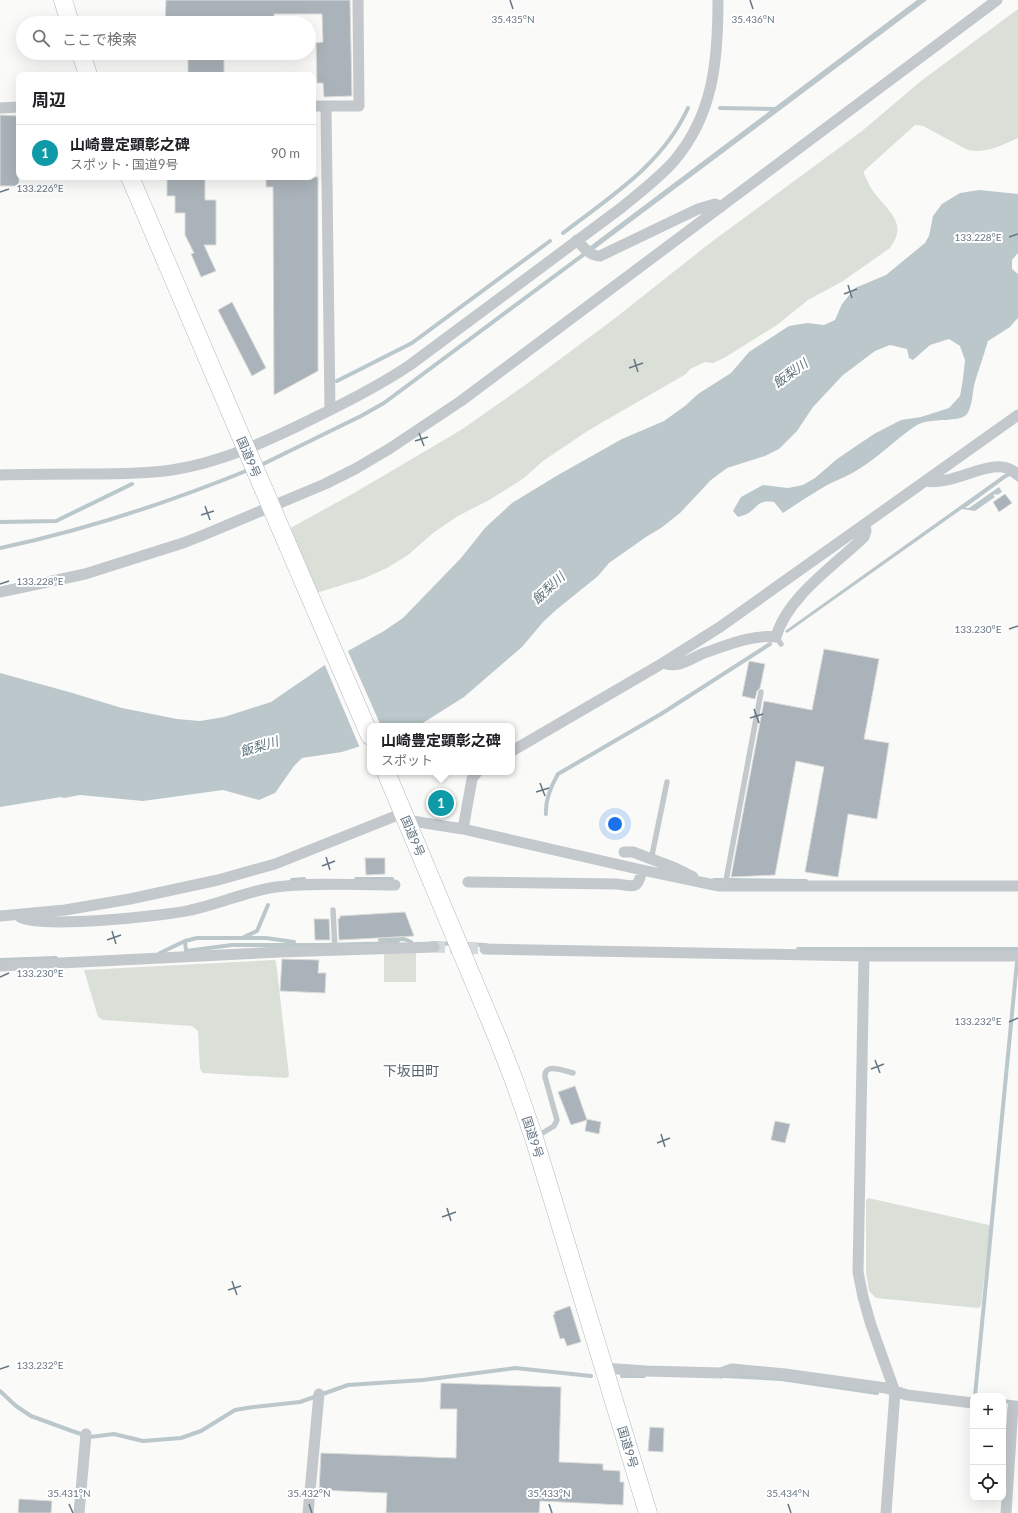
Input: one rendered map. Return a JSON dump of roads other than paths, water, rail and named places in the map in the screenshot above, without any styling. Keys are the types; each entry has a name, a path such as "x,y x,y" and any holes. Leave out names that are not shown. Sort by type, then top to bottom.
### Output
{"highway":[{"path":"63,0 68,16"},
{"path":"83,60 87,72"},
{"name":"国道9号","path":"131,180 367,729"},
{"name":"国道9号","path":"387,775 515,1083 534,1138 648,1513"}],"street":[{"path":"316,106 359,106 358,0"},
{"path":"0,475 133,474 174,470 191,466 228,455 270,439 389,379 621,208 660,176 674,161 695,131 701,118 712,84 717,38 718,0"},
{"path":"0,592 85,574 153,553 273,510 355,469 461,401 997,0"},
{"path":"326,106 330,410"},
{"path":"0,108 16,107"},
{"path":"577,240 590,254 600,256 698,209 715,204 721,207"},
{"path":"515,749 663,663 720,627 1018,415"},
{"path":"926,481 937,482 996,467 1006,467 1018,474"},
{"path":"663,663 670,666 677,665 704,653 761,636 778,640 778,627 788,610 864,536 866,531 865,525"},
{"path":"464,829 472,779 475,775"},
{"path":"0,916 18,915 130,899 218,880 275,864 403,813 464,829 642,870 725,886 1018,886"},
{"path":"624,852 633,852 675,868 705,883"},
{"path":"468,882 617,884 635,886 640,882 642,870"},
{"path":"18,915 23,919 40,922 75,922 157,916 193,910 276,887 303,885 395,885"},
{"path":"0,966 334,945 434,947"},
{"path":"485,949 864,956 1018,956"},
{"path":"864,956 858,1272 871,1325 895,1392 886,1513"},
{"path":"603,1368 721,1373 732,1369 822,1378 886,1388 907,1395 970,1403"},
{"path":"308,1513 318,1396"},
{"path":"1006,1513 1011,1407"},
{"path":"79,1513 86,1435"}],"lane":[{"path":"725,886 761,692"},
{"path":"651,860 667,782"},
{"path":"333,910 334,945"},
{"path":"534,1138 557,1123 557,1117 545,1076 546,1070 553,1068 573,1073"}],"water":[{"path":"917,0 927,0 592,251 589,247"},
{"name":"飯梨川","path":"979,190 1018,194 1018,253 1012,260 1012,269 1018,274 1018,318 1010,327 988,341 967,414 963,417 930,421 917,425 859,469 823,487 783,513 774,502 764,502 759,504 747,514 738,517 733,511 741,497 763,485 788,488 803,485 815,478 837,459 874,434 901,420 921,417 949,408 960,396 965,360 960,346 949,339 930,345 913,360 909,358 907,349 890,345 875,351 843,375 813,407 797,431 779,449 765,456 727,468 711,480 680,513 661,528 609,563 598,576 543,622 522,647 464,697 423,723 369,723 337,657 384,631 403,618 461,558 485,528 512,503 622,439 664,421 685,406 698,394 731,373 749,352 789,326 807,323 824,325 835,320 842,304 855,288 886,275 925,243 929,236 933,216 942,204 960,193"},
{"path":"1009,471 1018,478 1018,482 1010,476 1006,478 965,508 969,508 999,487 1002,492 997,495 993,495 995,497 975,511 962,509 787,633 785,631"},
{"name":"飯梨川","path":"335,658 367,736 367,744 342,752 302,758 294,766 275,793 259,800 223,790 143,801 80,795 0,807 0,673 122,708 177,719 200,721 224,717 271,702"}],"waterway":[{"path":"563,233 617,192 650,163 677,128 688,108"},
{"path":"720,108 775,109"},
{"path":"337,381 412,343 550,241"},
{"path":"259,466 361,416 384,403 587,252"},
{"path":"0,548 96,524 159,504 251,469"},
{"path":"0,522 56,521 132,484"},
{"path":"546,814 546,804 549,793 558,774 661,714 770,644"},
{"path":"292,880 304,879"},
{"path":"356,879 392,879"},
{"path":"714,880 722,880"},
{"path":"730,880 806,881"},
{"path":"244,937 257,931 268,905"},
{"path":"160,953 185,941 197,938 266,938 294,942"},
{"path":"380,940 404,939 411,942"},
{"path":"185,941 186,951 232,945 398,943"},
{"path":"432,943 454,944"},
{"path":"464,944 486,945"},
{"path":"798,949 1018,949"},
{"path":"0,960 56,958"},
{"path":"975,1393 1017,962"},
{"path":"0,1391 16,1406 31,1416 72,1431 90,1437 114,1434 143,1441 181,1438 201,1431 235,1410 300,1402 348,1385 423,1380 515,1368 591,1376"},
{"path":"622,1376 644,1376"},
{"path":"725,1376 781,1379 877,1393"},
{"path":"1006,1401 1018,1403"}],"tunnel":[{"path":"434,947 485,949"}],"place":[{"name":"山崎豊定顕彰之碑","path":"441,803"}],"district":[{"name":"下坂田町","path":"411,1070"}]}
